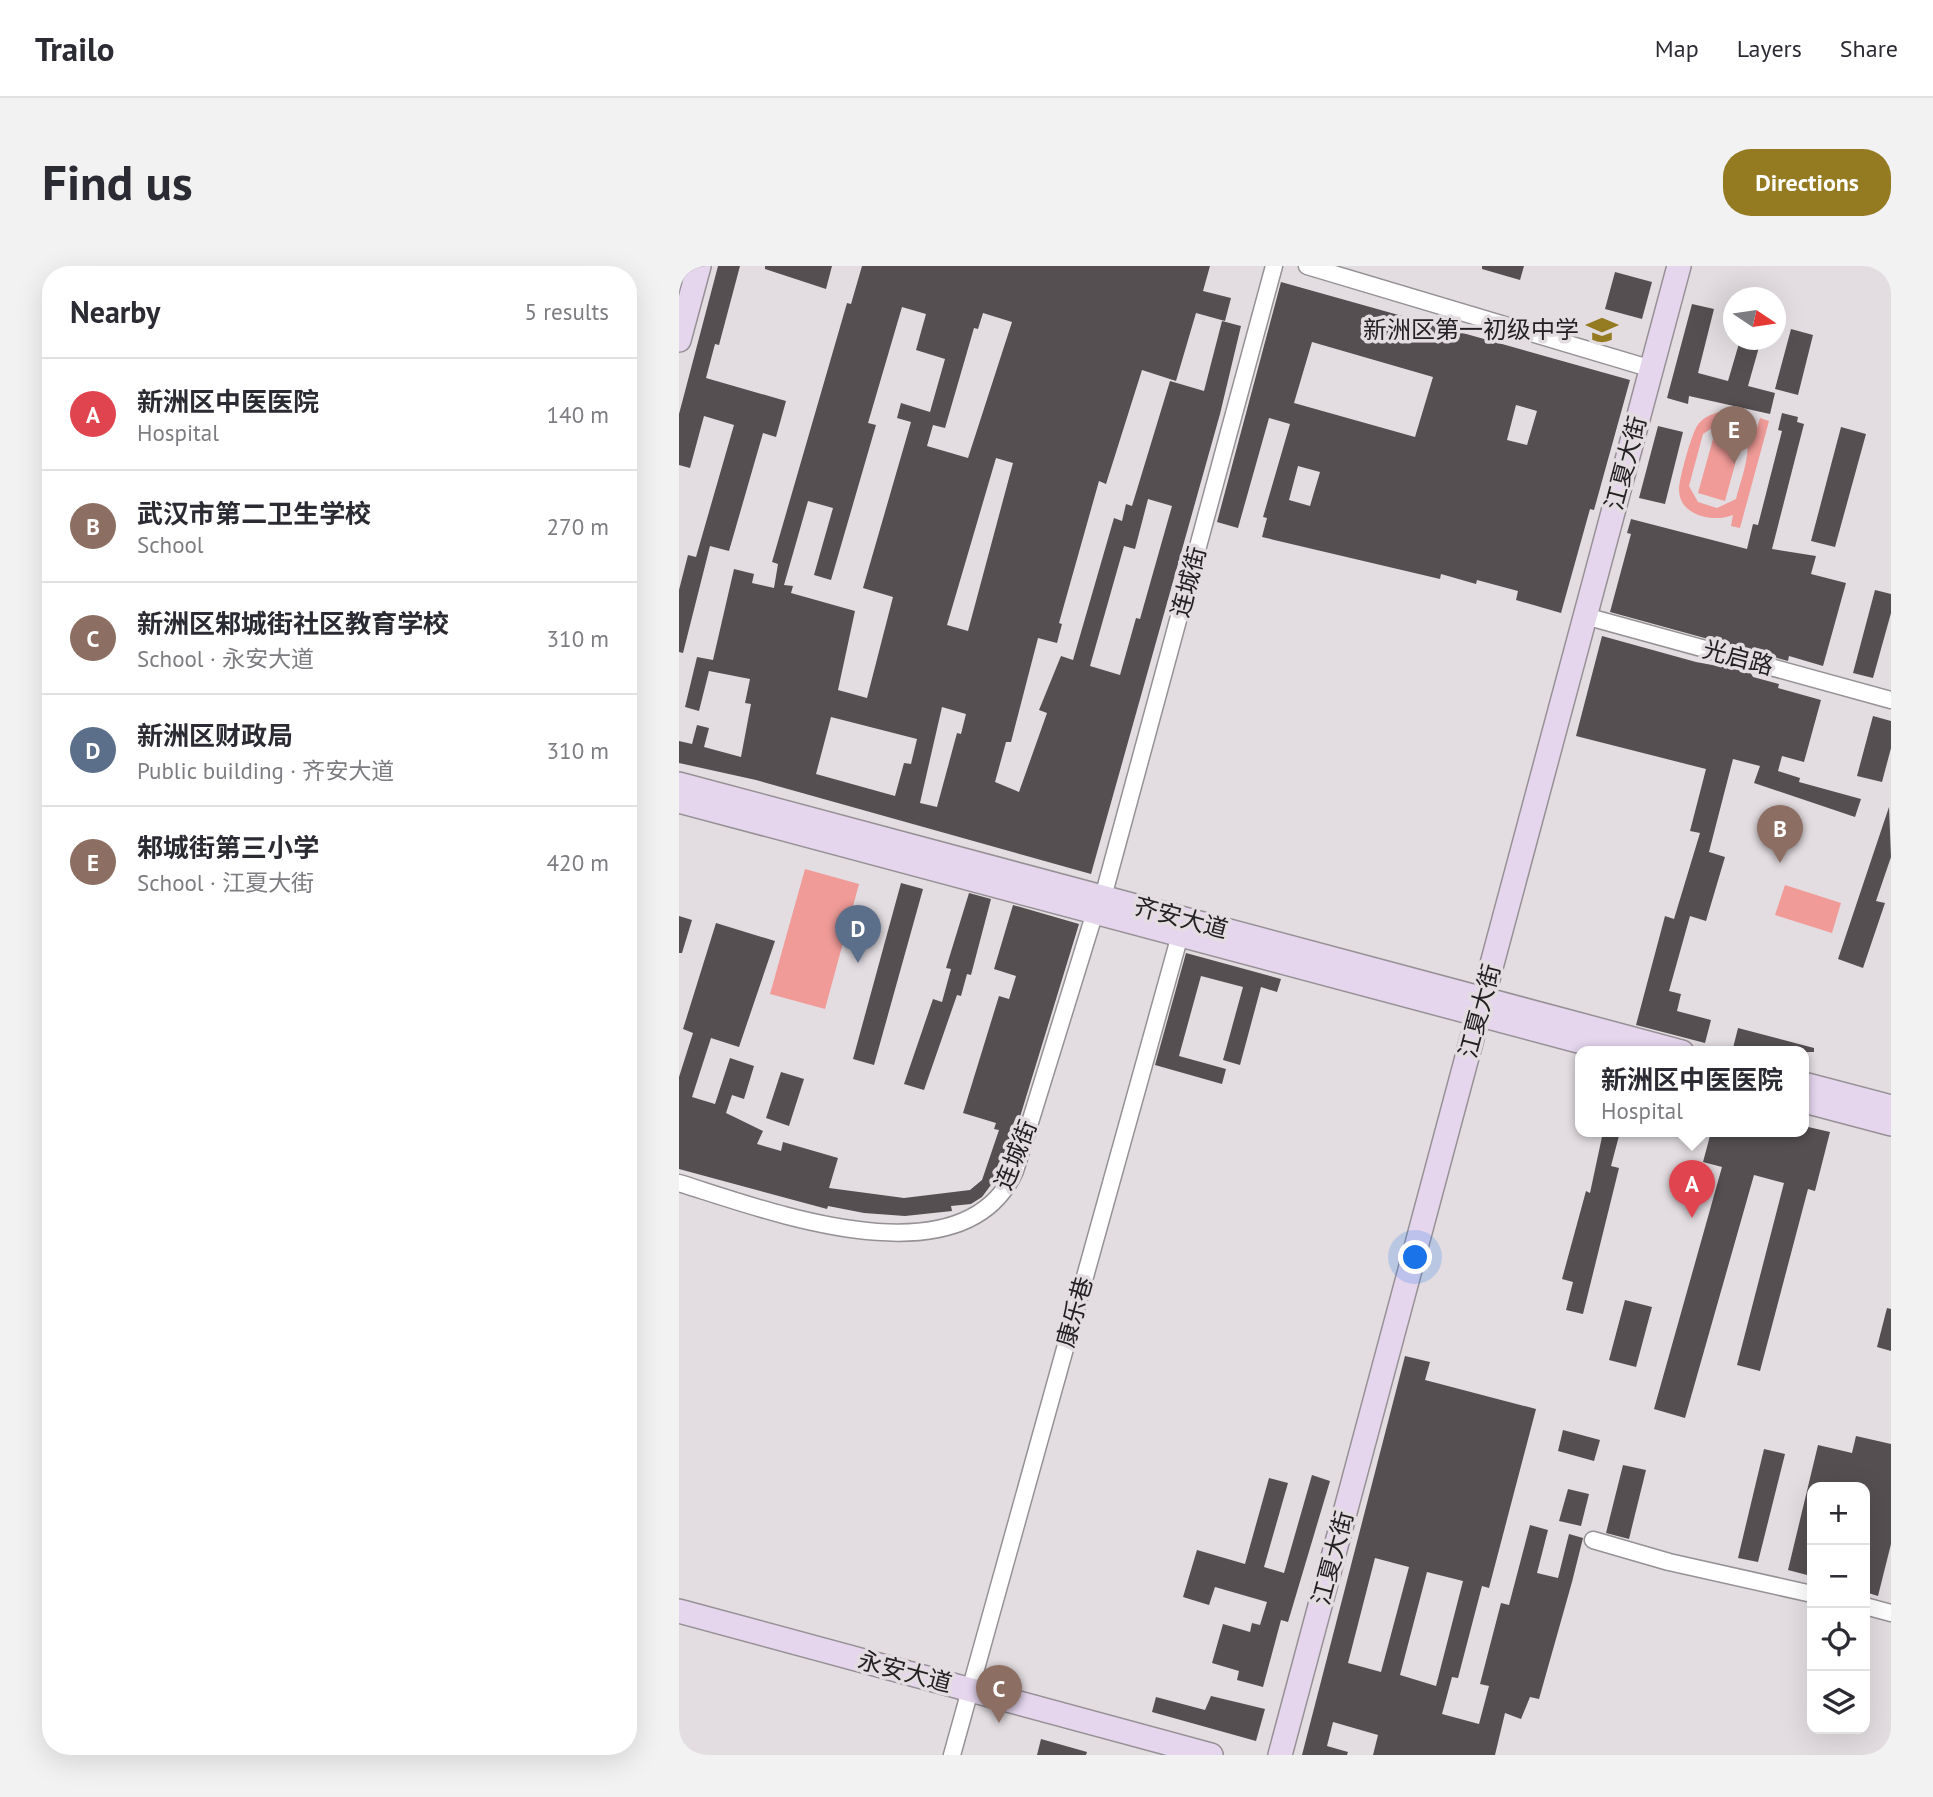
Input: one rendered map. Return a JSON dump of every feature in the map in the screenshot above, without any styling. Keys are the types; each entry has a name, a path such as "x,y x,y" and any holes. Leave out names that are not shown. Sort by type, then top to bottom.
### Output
{"main road":[{"path":"679,340 699,266"},
{"name":"江夏大街","path":"1280,1755 1679,266"},
{"name":"齐安大道","path":"679,784 1099,904 1481,1006 1601,1046"},
{"name":"齐安大道","path":"679,801 1099,904 1180,935 1656,1046"},
{"path":"1809,1085 1891,1107"},
{"path":"1809,1102 1891,1124"},
{"name":"永安大道","path":"679,1611 1211,1755"}],"street":[{"name":"连城街","path":"679,1183 793,1218 853,1229 936,1228 956,1225 977,1217 1003,1193 1015,1171 1099,904 1274,266"},
{"path":"1307,266 1652,369"},
{"name":"光启路","path":"1585,616 1891,700"},
{"name":"康乐巷","path":"952,1755 1180,935"},
{"path":"1593,1540 1669,1562 1807,1593"},
{"path":"1870,1607 1891,1612"}],"shaded area":[{"path":"1720,412 1741,415 1756,431 1760,418 1769,421 1740,528 1731,526 1733,515 1716,518 1699,515 1684,505 1680,498 1681,475 1697,426 1707,417","holes":["1720,423 1734,424 1743,430 1747,439 1746,463 1736,499 1717,508 1698,502 1689,486 1703,434"]},
{"path":"1713,439 1740,446 1725,501 1698,493"},
{"path":"805,869 859,884 825,1009 770,994"},
{"path":"1785,885 1841,903 1832,933 1775,915"}],"building":[{"path":"718,266 740,266 719,345 715,344 706,378 786,401 776,437 763,433 729,551 710,546 683,653 679,652 679,590 688,555 696,557 734,425 704,416 690,468 679,465 679,414"},
{"path":"765,266 832,266 826,289 765,269"},
{"path":"862,266 1210,266 1203,291 1231,298 1225,321 1196,313 1176,381 1142,370 1106,484 1099,481 1059,623 1062,624 1057,643 1038,638 1011,742 1006,742 995,782 1019,792 1047,713 1039,710 1061,656 1073,660 1114,518 1122,521 1126,504 1132,506 1170,381 1204,391 1222,321 1241,326 1220,414 1091,874 756,780 679,763 679,741 692,744 697,725 709,728 704,747 741,757 751,704 745,703 750,679 709,671 699,711 685,707 697,657 713,660 734,569 754,574 752,583 774,588 778,564 772,562 847,303 851,304","holes":["902,307 926,314 916,350 945,359 930,412 901,403 897,418 911,422 863,588 893,597 867,698 838,690 855,611 791,593 793,586 784,585 808,501 833,508 814,575 831,580 876,425 868,423","983,313 1012,322 968,458 927,446 933,425 945,428 974,328 978,329","996,458 1013,463 968,631 947,625","1148,499 1172,506 1140,619 1136,618 1120,675 1090,666 1124,546 1135,549","942,707 966,714 961,734 957,733 937,807 920,803","831,717 917,739 911,764 904,763 895,796 816,774"]},
{"path":"1482,266 1524,266 1520,280 1482,269"},
{"path":"1615,272 1652,282 1642,319 1605,309"},
{"path":"1281,282 1630,380 1594,510 1590,509 1561,613 1516,600 1518,591 1477,580 1476,584 1441,574 1440,579 1262,537 1267,518 1263,517 1290,424 1269,418 1238,528 1217,522","holes":["1312,342 1433,377 1415,437 1294,403","1516,405 1537,411 1527,445 1507,440","1298,466 1320,472 1310,506 1289,500"]},
{"path":"1692,304 1714,309 1698,373 1728,381 1737,350 1758,350 1748,386 1775,393 1770,414 1689,396 1688,404 1667,398"},
{"path":"1791,329 1813,335 1798,395 1775,389"},
{"path":"1782,413 1798,417 1797,422 1804,424 1772,549 1816,556 1811,574 1846,583 1823,666 1789,656 1788,661 1610,612 1631,534 1627,533 1631,519 1747,549 1753,524 1758,525 1782,431 1778,430"},
{"path":"1658,426 1683,432 1665,504 1639,498"},
{"path":"1841,427 1866,434 1835,547 1811,541"},
{"path":"1875,590 1891,594 1891,613 1873,678 1853,673"},
{"path":"1602,636 1696,662 1750,672 1753,677 1779,684 1778,688 1821,700 1804,762 1782,756 1778,771 1800,778 1799,782 1861,799 1855,817 1754,783 1760,766 1733,759 1709,852 1725,857 1706,921 1690,916 1669,991 1681,994 1677,1011 1711,1020 1705,1043 1636,1025 1665,916 1674,919 1700,833 1690,831 1706,769 1576,736"},
{"path":"1873,716 1891,721 1891,748 1882,782 1857,776"},
{"path":"1889,807 1891,857 1876,901 1885,903 1863,968 1838,959"},
{"path":"901,883 923,889 874,1065 853,1059"},
{"path":"969,893 991,899 971,975 967,974 961,996 957,995 924,1090 904,1084 933,999 942,1002 951,969 946,968"},
{"path":"1013,905 1079,924 1005,1166 982,1197 971,1204 951,1206 952,1211 905,1216 864,1213 828,1206 827,1209 679,1169 679,1077 693,1033 683,1029 716,923 775,941 739,1047 711,1038 692,1097 715,1104 730,1058 754,1066 744,1099 732,1095 726,1113 763,1131 757,1144 781,1151 783,1142 838,1158 829,1188 904,1198 970,1190 982,1180 999,1130 994,1129 996,1123 963,1113 999,996 1009,999 1016,976 994,969"},
{"path":"679,916 692,920 682,953 679,953"},
{"path":"1186,953 1281,979 1277,992 1261,987 1240,1065 1223,1060 1243,987 1201,976 1179,1056 1226,1069 1222,1084 1155,1065"},
{"path":"1738,1028 1806,1046 1734,1046"},
{"path":"781,1072 804,1079 789,1126 766,1118"},
{"path":"1809,1127 1830,1132 1815,1191 1808,1189 1760,1371 1737,1365 1784,1183 1754,1175 1685,1418 1654,1409 1722,1167 1703,1162 1710,1137 1809,1137"},
{"path":"1602,1137 1619,1137 1611,1166 1619,1168 1583,1314 1566,1310 1573,1282 1562,1279 1586,1191 1590,1193"},
{"path":"1625,1300 1652,1307 1636,1367 1609,1360"},
{"path":"1887,1308 1891,1309 1891,1351 1877,1347"},
{"path":"1405,1356 1430,1362 1425,1380 1536,1409 1489,1588 1482,1586 1458,1678 1452,1677 1442,1714 1479,1724 1489,1686 1480,1684 1501,1603 1509,1605 1530,1525 1548,1530 1537,1573 1558,1578 1569,1534 1583,1538 1539,1699 1530,1697 1521,1719 1505,1713 1495,1755 1373,1755 1378,1735 1333,1722 1327,1746 1348,1752 1347,1755 1302,1755","holes":["1375,1558 1409,1567 1381,1672 1348,1663","1427,1572 1463,1581 1436,1686 1400,1675"]},
{"path":"1563,1430 1600,1440 1594,1461 1558,1451"},
{"path":"1856,1436 1891,1444 1891,1544 1878,1596 1870,1594 1870,1482 1809,1482 1818,1445 1852,1453"},
{"path":"1764,1449 1785,1454 1758,1562 1738,1558"},
{"path":"1623,1465 1646,1470 1629,1539 1606,1533"},
{"path":"1312,1475 1330,1481 1288,1622 1281,1620 1263,1687 1237,1680 1239,1671 1212,1663 1223,1624 1250,1632 1252,1623 1260,1625 1267,1602 1215,1587 1209,1605 1183,1597 1197,1550 1245,1564 1269,1478 1288,1483 1264,1567 1284,1573"},
{"path":"1568,1489 1589,1494 1581,1526 1559,1521"},
{"path":"1807,1491 1807,1575 1788,1570"},
{"path":"1211,1696 1265,1709 1256,1741 1152,1712 1156,1697 1205,1710"},
{"path":"1041,1739 1087,1752 1086,1755 1037,1755"}],"place":[{"name":"新洲区第一初级中学","path":"1602,330"},
{"name":"邾城街第三小学","path":"1734,464"},
{"name":"武汉市第二卫生学校","path":"1780,863"},
{"name":"新洲区财政局","path":"858,963"},
{"name":"新洲区中医医院","path":"1692,1218"},
{"name":"新洲区邾城街社区教育学校","path":"999,1723"}]}
